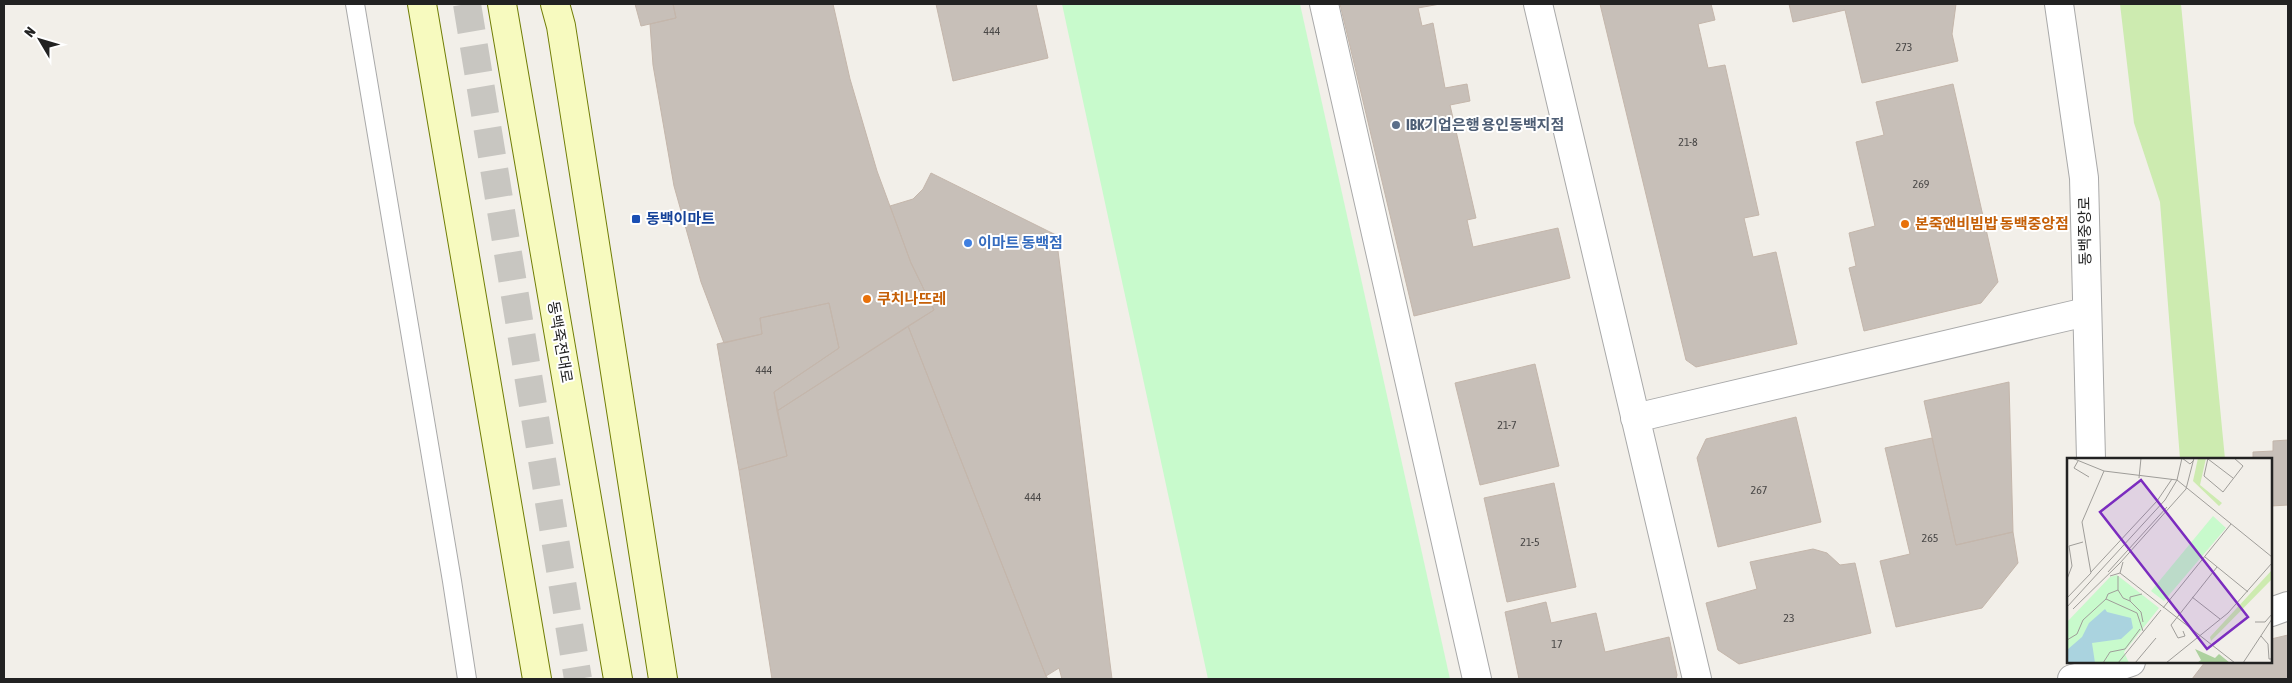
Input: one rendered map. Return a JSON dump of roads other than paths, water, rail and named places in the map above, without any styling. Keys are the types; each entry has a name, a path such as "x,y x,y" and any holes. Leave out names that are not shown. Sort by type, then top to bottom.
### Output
{"main road":[{"path":"422,4 537,679"},
{"name":"동백죽전대로","path":"502,4 618,679"},
{"path":"556,4 663,679"}],"street":[{"path":"1324,4 1477,679"},
{"path":"1538,4 1697,679"},
{"name":"동백중앙로","path":"2059,4 2084,178 2091,458"},
{"path":"1636,418 2086,312"},
{"path":"2272,612 2288,606"},
{"path":"2072,679 2127,663"}],"lane":[{"path":"355,6 467,679"}],"tunnel":[{"path":"467,4 578,679"}],"place":[{"name":"IBK기업은행 용인동백지점","path":"1396,125"},
{"name":"동백이마트","path":"636,219"},
{"name":"본죽앤비빔밥 동백중앙점","path":"1905,224"},
{"name":"이마트 동백점","path":"968,243"},
{"name":"쿠치나뜨레","path":"867,299"}]}
